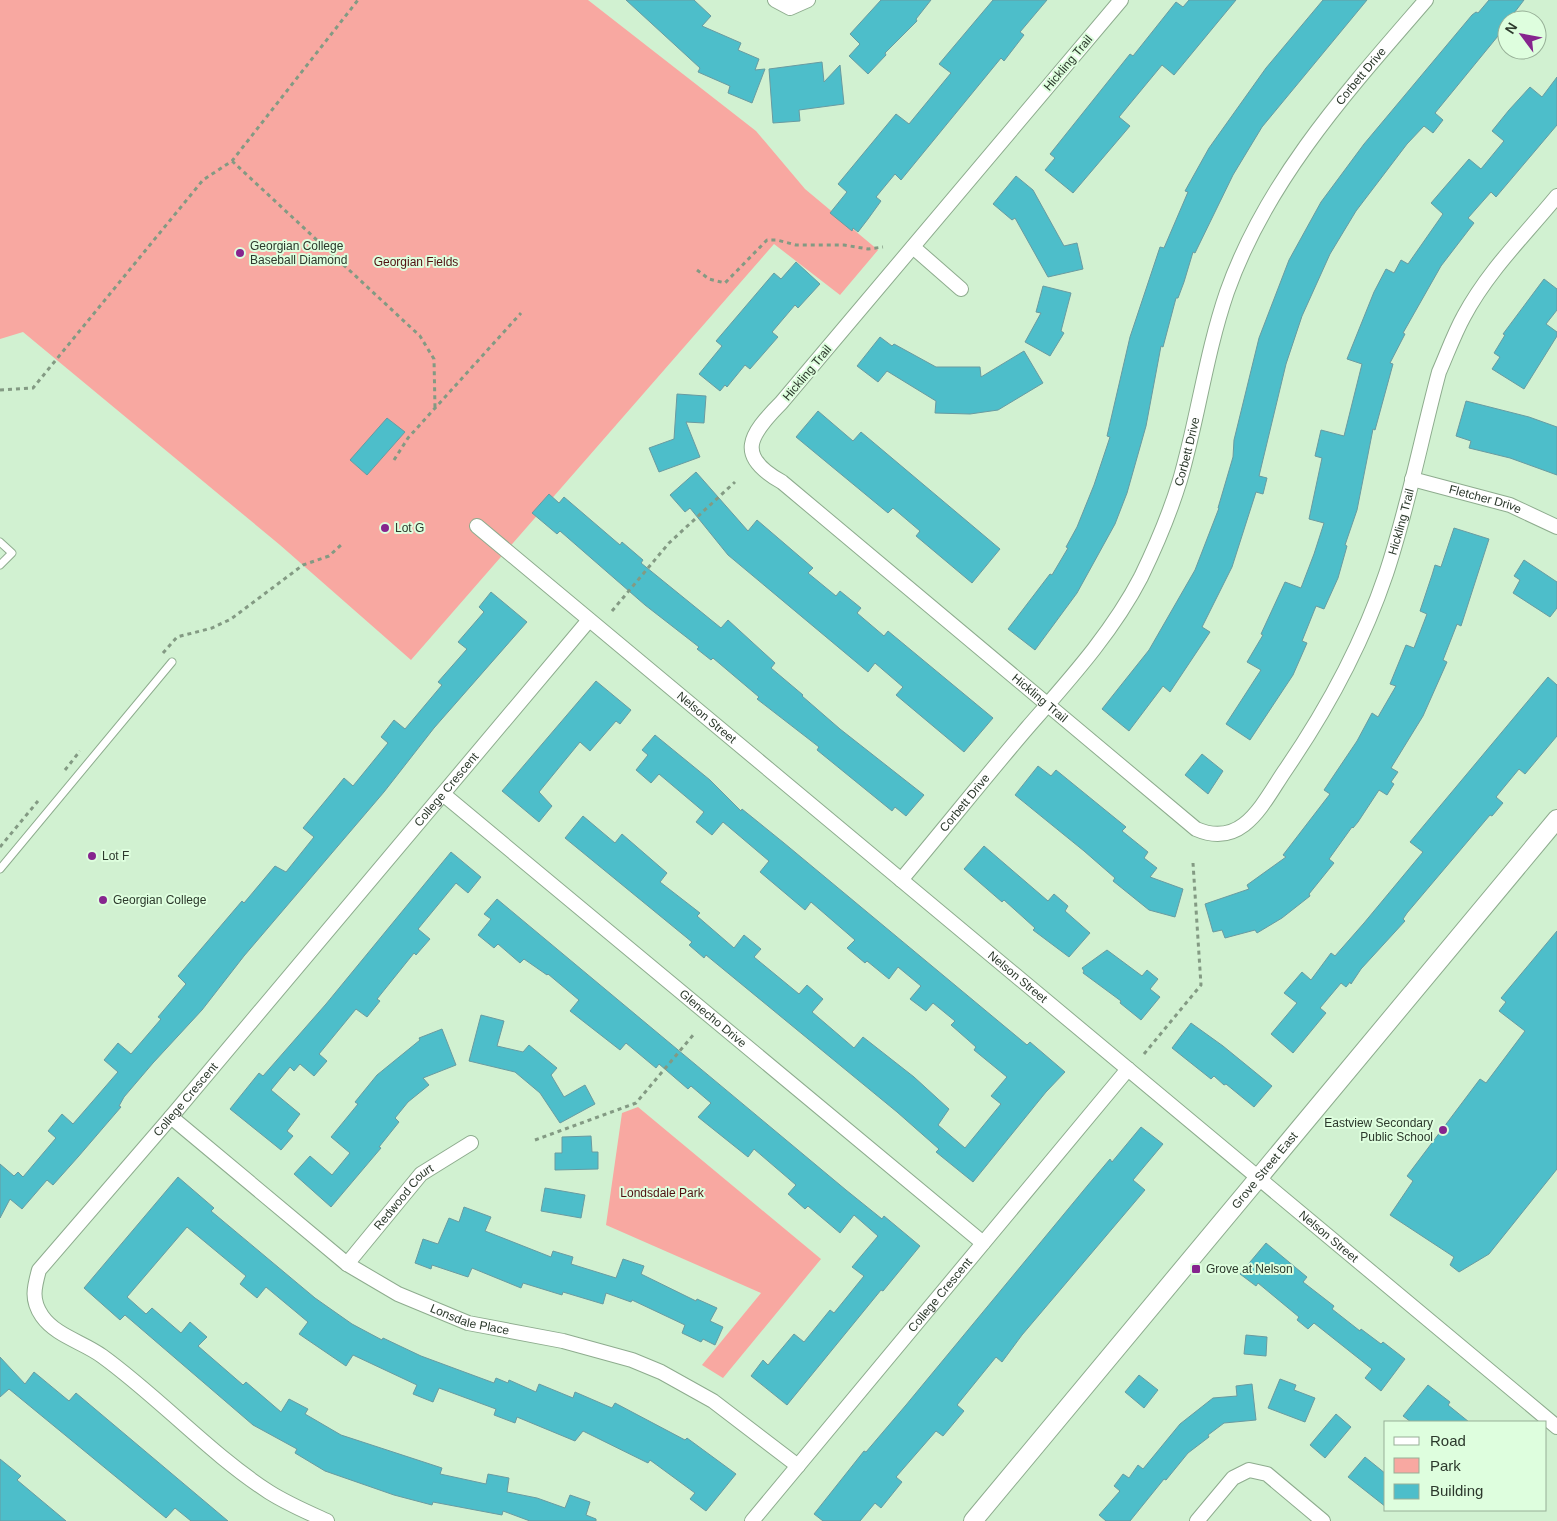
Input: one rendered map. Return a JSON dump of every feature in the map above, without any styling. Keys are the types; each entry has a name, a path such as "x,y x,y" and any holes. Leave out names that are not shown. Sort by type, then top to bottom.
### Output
{"street":[{"path":"775,0 790,8 808,0"},
{"name":"Hickling Trail","path":"1121,0 781,404 763,421 754,436 752,445 753,454 762,471 782,482 1196,829 1210,835 1225,834 1242,826 1256,812 1301,747 1352,657 1386,574 1439,372 1464,316 1484,285 1514,246 1555,203"},
{"name":"Corbett Drive","path":"901,880 1116,620 1140,577 1164,526 1180,479 1215,333 1245,248 1269,201 1302,152 1426,0"},
{"path":"913,247 961,289"},
{"name":"Fletcher Drive","path":"1412,479 1510,505 1557,527"},
{"name":"Nelson Street","path":"476,526 1557,1428"},
{"name":"College Crescent","path":"327,1521 297,1508 238,1470 101,1355 64,1334 43,1318 33,1296 39,1270 171,1117 590,620"},
{"name":"Glenecho Drive","path":"443,794 983,1243"},
{"name":"Grove Street East","path":"973,1521 1557,820"},
{"name":"College Crescent","path":"752,1521 1128,1069"},
{"name":"Lonsdale Place","path":"171,1117 346,1264 398,1294 468,1323 600,1349 661,1372 713,1401 798,1466"},
{"name":"Redwood Court","path":"346,1264 420,1174 471,1143"},
{"path":"1197,1521 1232,1478 1250,1470 1267,1474 1323,1521"}],"lane":[{"path":"0,542 12,553 0,566"},
{"path":"0,869 172,662"}],"path":[{"path":"0,390 33,388 203,180 232,161 358,0"},
{"path":"232,161 420,336 434,359 435,408"},
{"path":"697,270 709,279 725,283 767,240 777,240 796,245 844,245 868,249 883,247"},
{"path":"394,460 408,438 521,313"},
{"path":"612,611 669,542 735,482"},
{"path":"158,658 176,637 212,628 230,619 303,565 329,556 341,546"},
{"path":"1144,1054 1202,984 1193,863"},
{"path":"535,1140 636,1103 694,1034"}],"green space":[{"name":"Georgian Fields","path":"0,0 588,0 756,131 805,189 878,250 840,295 774,244 411,660 280,545 23,332 0,339"},
{"name":"Londsdale Park","path":"638,1107 821,1259 723,1378 702,1365 761,1293 606,1225 622,1113"}],"building":[{"path":"626,0 694,0 711,16 702,26 741,43 738,50 759,59 755,70 765,69 752,103 728,93 730,86 698,72 700,68"},
{"path":"881,0 931,0 916,19 917,21 885,53 886,55 868,74 849,56 860,44 850,34"},
{"path":"993,0 1047,0 1020,32 1024,35 1004,61 1001,58 901,180 895,174 876,197 881,201 868,219 858,232 853,228 852,231 830,213 847,192 838,184 896,114 909,124 951,73 939,64"},
{"path":"1189,0 1236,0 1174,75 1162,65 1119,117 1130,126 1073,193 1045,170 1055,158 1050,154 1130,54 1133,56 1176,2 1183,7"},
{"path":"1323,0 1367,0 1262,127 1233,175 1195,253 1193,252 1184,282 1178,298 1176,298 1163,347 1161,346 1146,426 1127,493 1115,524 1077,593 1035,650 1008,629 1050,574 1052,575 1068,548 1066,547 1077,527 1094,485 1110,437 1107,436 1130,337 1160,247 1164,248 1188,192 1185,191 1209,148 1266,68"},
{"path":"1489,0 1524,0 1516,10 1497,10 1497,37 1435,113 1443,120 1433,133 1424,126 1407,144 1356,211 1330,254 1302,316 1286,364 1259,476 1267,478 1263,494 1256,492 1232,567 1202,627 1210,632 1170,692 1163,686 1129,731 1102,709 1149,650 1195,570 1219,508 1233,457 1234,440 1259,338 1289,260 1321,202 1364,144 1472,15 1476,12 1478,13"},
{"path":"822,62 824,82 840,65 844,104 799,110 800,121 773,123 769,69"},
{"path":"1557,77 1557,125 1496,197 1491,192 1468,218 1474,223 1441,266 1403,333 1405,334 1390,363 1393,364 1375,430 1373,429 1357,510 1345,545 1347,546 1338,578 1324,609 1316,606 1302,641 1307,643 1293,675 1250,740 1226,724 1261,670 1247,662 1263,635 1261,634 1285,582 1301,588 1314,554 1324,523 1309,519 1322,458 1315,456 1321,430 1344,436 1362,364 1347,359 1374,292 1386,269 1394,273 1401,260 1408,264 1443,214 1431,203 1469,159 1481,169 1504,141 1492,131 1509,110 1530,87 1542,97"},
{"path":"1016,176 1033,190 1064,246 1077,243 1083,269 1048,277 1015,218 1012,220 993,204"},
{"path":"796,262 820,284 798,308 795,305 772,332 778,337 750,369 745,365 727,387 725,385 720,391 699,374 722,346 716,341 774,273 781,279"},
{"path":"1544,279 1557,289 1557,310 1546,324 1557,332 1557,336 1524,389 1492,369 1500,357 1494,353 1505,335 1503,334"},
{"path":"1043,286 1071,293 1061,331 1064,333 1050,356 1025,342 1041,313 1036,312"},
{"path":"880,337 892,346 894,344 936,367 980,367 981,377 1024,351 1043,383 998,410 970,414 935,413 936,401 887,371 878,382 857,366"},
{"path":"677,394 706,396 704,423 686,422 700,457 659,472 649,448 674,439"},
{"path":"1466,401 1529,417 1557,427 1557,475 1510,458 1469,448 1471,441 1456,436"},
{"path":"818,411 853,441 861,432 1000,549 972,583 916,536 920,531 893,508 888,513 796,437"},
{"path":"387,418 405,432 367,475 350,460"},
{"path":"696,472 748,531 757,520 813,568 808,573 836,596 840,591 861,608 857,613 884,636 888,631 993,718 964,752 896,695 903,687 875,663 868,672 728,555 690,508 685,512 670,495"},
{"path":"549,494 559,503 564,497 620,545 622,542 643,560 641,563 721,628 728,620 775,663 771,668 802,696 840,729 924,795 906,816 895,807 892,811 817,750 819,747 757,699 759,697 713,658 711,660 697,649 699,647 645,605 560,531 557,534 532,513"},
{"path":"1454,528 1489,539 1461,626 1457,624 1443,660 1447,662 1423,716 1391,768 1398,772 1391,782 1394,784 1387,795 1379,790 1358,822 1352,827 1329,859 1334,863 1309,894 1310,896 1282,918 1257,933 1255,930 1225,938 1222,930 1213,932 1205,904 1249,889 1247,885 1286,857 1283,855 1330,794 1324,790 1357,741 1372,713 1378,717 1396,686 1390,684 1406,645 1414,648 1427,614 1420,611 1435,565 1441,567"},
{"path":"1524,560 1557,582 1557,608 1550,617 1513,593 1520,580 1514,576"},
{"path":"491,592 527,622 434,728 384,792 244,956 202,1010 124,1097 119,1106 121,1107 78,1157 53,1185 47,1180 22,1209 10,1199 0,1218 0,1164 14,1176 18,1172 23,1177 56,1138 48,1131 62,1114 73,1124 118,1072 104,1060 118,1043 131,1054 161,1019 158,1017 186,984 178,976 242,901 244,903 275,866 286,872 314,837 303,828 344,778 353,786 388,743 381,737 394,720 405,729 442,685 438,682 467,649 458,642 484,612 479,607"},
{"path":"1548,677 1557,685 1557,736 1525,774 1519,769 1496,797 1503,803 1492,816 1490,815 1407,913 1403,919 1405,921 1361,969 1351,984 1350,982 1346,987 1341,983 1320,1008 1326,1013 1293,1053 1271,1034 1297,1003 1284,993 1302,972 1311,980 1331,953 1335,956 1364,923 1423,852 1410,842"},
{"path":"596,681 631,710 620,724 616,721 590,751 580,742 539,792 552,806 539,822 502,791"},
{"path":"655,735 710,780 741,811 742,809 784,843 1027,1045 1030,1042 1065,1072 1046,1092 973,1182 936,1152 939,1149 897,1112 706,955 704,958 689,945 692,942 565,838 583,816 615,843 622,834 667,873 660,882 700,913 697,916 734,948 744,935 761,949 754,957 799,994 807,985 823,999 812,1012 854,1048 863,1037 914,1077 949,1109 938,1125 965,1148 1001,1104 991,1096 1007,1077 974,1050 976,1047 951,1025 955,1021 933,1003 926,1011 910,999 921,986 898,967 889,979 867,961 865,963 847,948 855,940 811,902 805,910 760,872 769,861 723,822 712,835 696,822 704,812 659,774 651,783 636,770 648,755 642,750"},
{"path":"1202,754 1223,771 1208,794 1185,775"},
{"path":"1038,766 1051,776 1056,770 1126,827 1122,831 1148,852 1144,858 1157,868 1150,877 1183,889 1175,917 1149,910 1113,881 1115,878 1084,851 1015,795"},
{"path":"984,846 1048,901 1054,894 1068,906 1065,911 1090,933 1069,957 1033,930 1035,928 1004,900 1002,902 964,869"},
{"path":"451,852 481,877 468,893 456,883 418,929 430,939 416,955 414,953 377,999 380,1001 367,1017 356,1009 319,1054 327,1061 314,1076 300,1064 294,1071 290,1067 271,1090 300,1114 287,1131 293,1136 281,1150 230,1109 259,1073 263,1076 326,1004"},
{"path":"497,899 846,1190 882,1219 884,1216 920,1246 883,1291 881,1290 787,1405 751,1376 763,1360 768,1365 794,1334 804,1342 830,1310 834,1313 864,1276 852,1267 878,1236 854,1215 840,1233 808,1206 805,1209 788,1194 796,1185 754,1149 748,1157 698,1117 711,1103 691,1086 688,1089 659,1064 656,1068 626,1043 620,1050 570,1011 579,1000 548,974 524,959 520,963 498,944 494,948 478,935 491,919 484,914"},
{"path":"1557,931 1557,1169 1489,1254 1459,1272 1450,1265 1454,1257 1390,1215 1413,1181 1407,1176 1480,1079 1486,1083 1525,1031 1499,1011 1506,1002 1501,998"},
{"path":"1107,950 1142,976 1147,970 1158,979 1150,989 1160,997 1141,1020 1120,1003 1121,1001 1083,973 1082,968"},
{"path":"481,1015 504,1021 497,1046 523,1052 529,1045 557,1068 551,1075 564,1097 585,1085 595,1104 560,1123 540,1093 515,1072 469,1061"},
{"path":"1191,1023 1272,1086 1254,1107 1214,1076 1211,1079 1172,1048"},
{"path":"442,1029 456,1065 423,1078 429,1085 408,1102 395,1118 399,1122 379,1147 381,1148 331,1207 294,1174 310,1156 332,1175 350,1153 331,1137 358,1104 355,1102 377,1075 420,1040 419,1038"},
{"path":"1141,1127 1163,1144 1133,1180 1145,1190 1022,1335 1002,1362 996,1357 957,1405 964,1411 943,1436 936,1431 896,1477 902,1482 881,1508 875,1503 860,1521 823,1521 814,1514 864,1451 866,1452 906,1405 1088,1185 1110,1159 1112,1162"},
{"path":"591,1136 592,1152 598,1152 598,1169 555,1170 555,1153 562,1153 562,1137"},
{"path":"178,1177 214,1208 211,1211 315,1298 352,1324 382,1340 383,1338 421,1356 494,1383 496,1378 508,1383 509,1380 536,1392 539,1384 573,1398 575,1392 612,1408 615,1403 685,1440 687,1438 736,1474 706,1511 690,1499 695,1493 650,1460 648,1463 583,1431 575,1441 517,1417 515,1423 494,1415 496,1409 439,1388 433,1402 413,1394 417,1385 353,1355 346,1366 299,1334 308,1322 266,1287 257,1298 240,1284 246,1276 187,1227 127,1297 146,1314 152,1308 181,1333 190,1322 207,1337 198,1346 243,1385 246,1382 281,1412 289,1399 308,1409 305,1414 341,1435 442,1468 440,1474 486,1484 488,1474 509,1478 507,1492 537,1498 565,1508 570,1495 590,1502 586,1515 596,1519 596,1521 530,1521 503,1511 502,1515 433,1502 432,1505 394,1495 325,1471 295,1453 297,1449 253,1425 125,1315 120,1320 84,1288"},
{"path":"545,1188 585,1195 581,1218 541,1211"},
{"path":"464,1207 491,1217 485,1231 551,1257 553,1251 573,1257 571,1264 616,1278 623,1259 644,1266 641,1274 696,1301 697,1299 717,1308 710,1321 723,1327 715,1345 703,1339 701,1342 682,1333 685,1325 632,1300 631,1302 606,1293 603,1304 563,1292 562,1295 523,1283 521,1288 472,1268 468,1277 432,1265 431,1269 415,1263 423,1239 438,1244 449,1218 459,1222"},
{"path":"1266,1243 1307,1277 1303,1282 1334,1306 1332,1309 1360,1331 1361,1329 1381,1344 1383,1342 1405,1359 1381,1391 1365,1378 1372,1369 1314,1323 1308,1329 1297,1320 1299,1317 1258,1283 1256,1286 1240,1274"},
{"path":"1246,1335 1267,1337 1266,1356 1244,1354"},
{"path":"0,1357 25,1384 34,1372 69,1401 76,1393 228,1521 191,1521 175,1508 166,1518 9,1389 0,1397"},
{"path":"1139,1375 1158,1390 1144,1408 1125,1392"},
{"path":"1280,1379 1296,1385 1294,1390 1315,1398 1305,1422 1268,1408"},
{"path":"1252,1384 1256,1420 1224,1423 1208,1435 1209,1437 1188,1453 1166,1480 1164,1479 1130,1521 1106,1521 1099,1515 1120,1491 1114,1486 1123,1474 1129,1478 1138,1465 1143,1469 1180,1424 1213,1398 1237,1396 1236,1386"},
{"path":"1428,1385 1450,1402 1448,1405 1468,1421 1410,1421 1403,1416"},
{"path":"1336,1414 1351,1427 1325,1458 1310,1445"},
{"path":"1365,1457 1384,1472 1384,1505 1348,1477"},
{"path":"0,1459 21,1476 17,1480 66,1521 0,1521"}],"place":[{"name":"Georgian College Baseball Diamond","path":"240,253"},
{"name":"Lot G","path":"385,528"},
{"name":"Lot F","path":"92,856"},
{"name":"Georgian College","path":"103,900"},
{"name":"Eastview Secondary Public School","path":"1443,1130"},
{"name":"Grove at Nelson","path":"1196,1269"}]}
